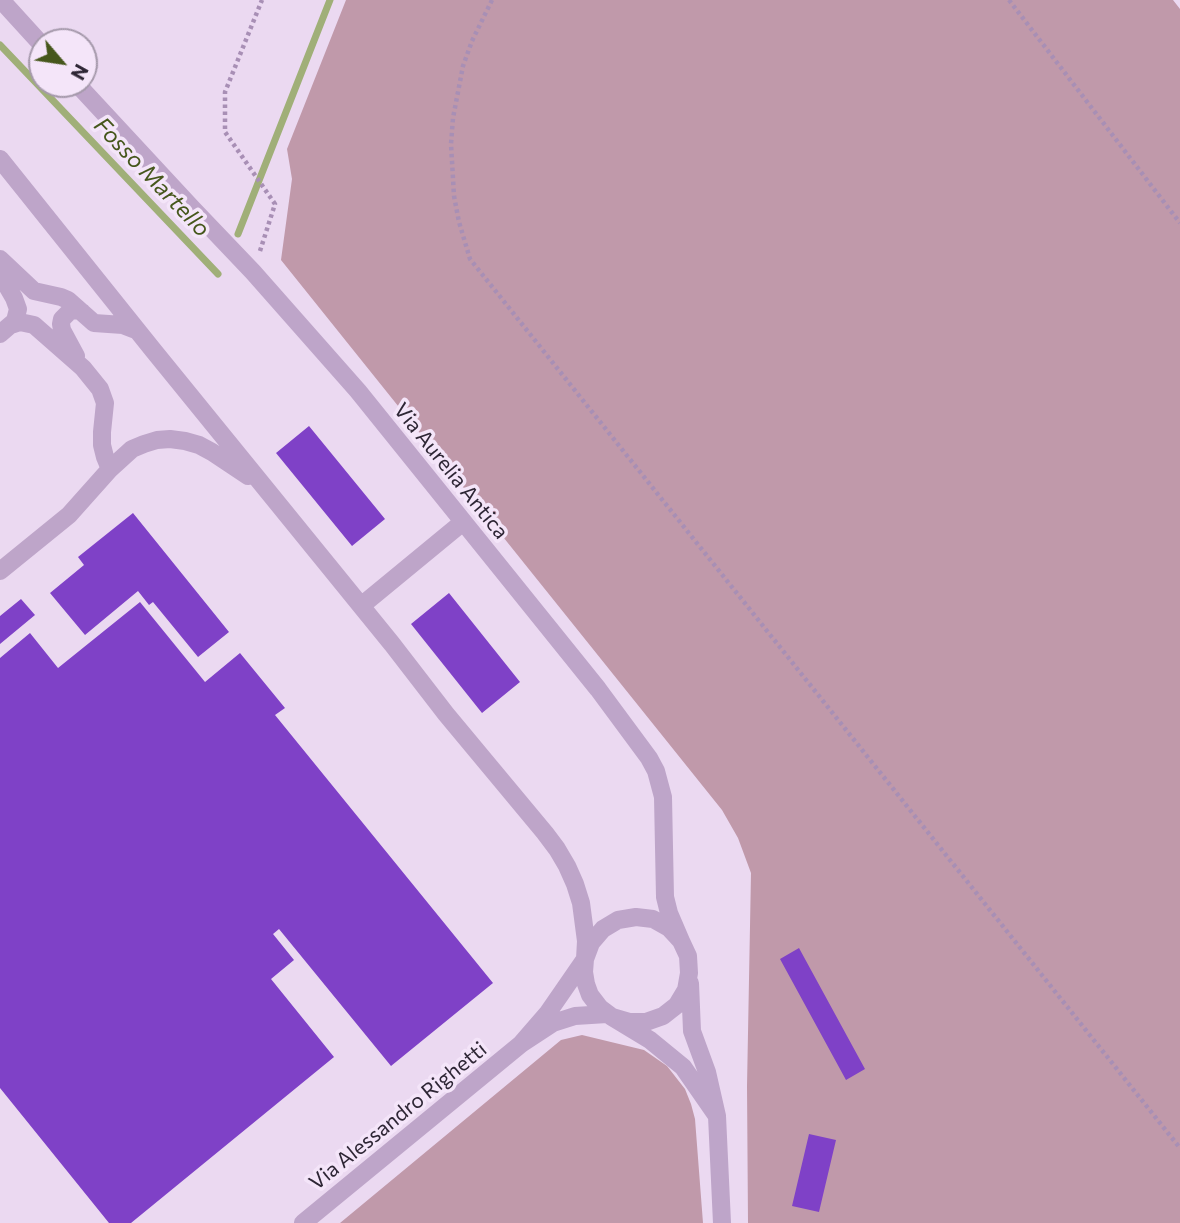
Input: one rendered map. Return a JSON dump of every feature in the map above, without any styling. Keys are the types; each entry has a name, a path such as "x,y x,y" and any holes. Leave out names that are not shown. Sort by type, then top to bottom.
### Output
{"street":[{"path":"1,0 28,30"},
{"name":"Via Aurelia Antica","path":"91,98 253,272 358,391 598,689 653,764 663,797 665,897 688,956 692,1031 717,1116 722,1223"},
{"path":"4,167 557,849 575,884 581,904 586,941 584,972 590,995 600,1008 650,1040 683,1067 717,1116"},
{"path":"0,259 34,291 68,300 94,323 136,330"},
{"path":"0,274 17,304 18,315 6,329"},
{"path":"82,312 70,311 61,324 83,368"},
{"path":"6,329 20,322 34,325 83,368 100,389 104,396 105,411 102,445 110,468"},
{"path":"0,571 69,515 110,468 132,449 144,444 170,439 199,445 265,488"},
{"path":"361,606 463,522"},
{"path":"521,1044 568,985 585,959 591,943 603,929 618,920 636,917 653,919 669,928 681,940"},
{"path":"521,1044 553,1023 575,1016 610,1015 629,1022 646,1022 663,1016 677,1005 686,990 690,973"},
{"name":"Via Alessandro Righetti","path":"303,1223 521,1044"}],"path":[{"path":"253,272 275,204 225,132 225,92 262,0"},
{"path":"492,0 468,54 453,118 451,144 454,196 470,259 1180,1148"},
{"path":"1009,0 1180,223"}],"shaded area":[{"path":"346,0 1173,0 1180,9 1180,1223 748,1223 747,1086 751,873 738,838 722,810 281,260 292,179 287,149"},
{"path":"582,1035 644,1050 667,1066 685,1089 695,1119 703,1223 340,1223 561,1040"}],"building":[{"path":"309,426 385,519 352,546 276,453"},
{"path":"133,513 229,632 198,657 153,602 149,605 138,591 85,635 50,593 84,565 78,557"},
{"path":"449,593 520,682 482,713 411,624"},
{"path":"21,599 35,615 0,644 0,616"},
{"path":"140,602 205,682 240,653 285,708 275,715 493,983 391,1066 279,929 273,934 294,960 271,979 334,1057 131,1223 109,1223 0,1088 0,658 30,633 58,668"},
{"path":"799,948 865,1069 846,1080 780,959"},
{"path":"809,1134 836,1140 819,1212 792,1206"}],"waterway":[{"name":"Fosso Martello","path":"238,234 330,0"},
{"name":"Fosso Martello","path":"0,45 218,274"}]}
